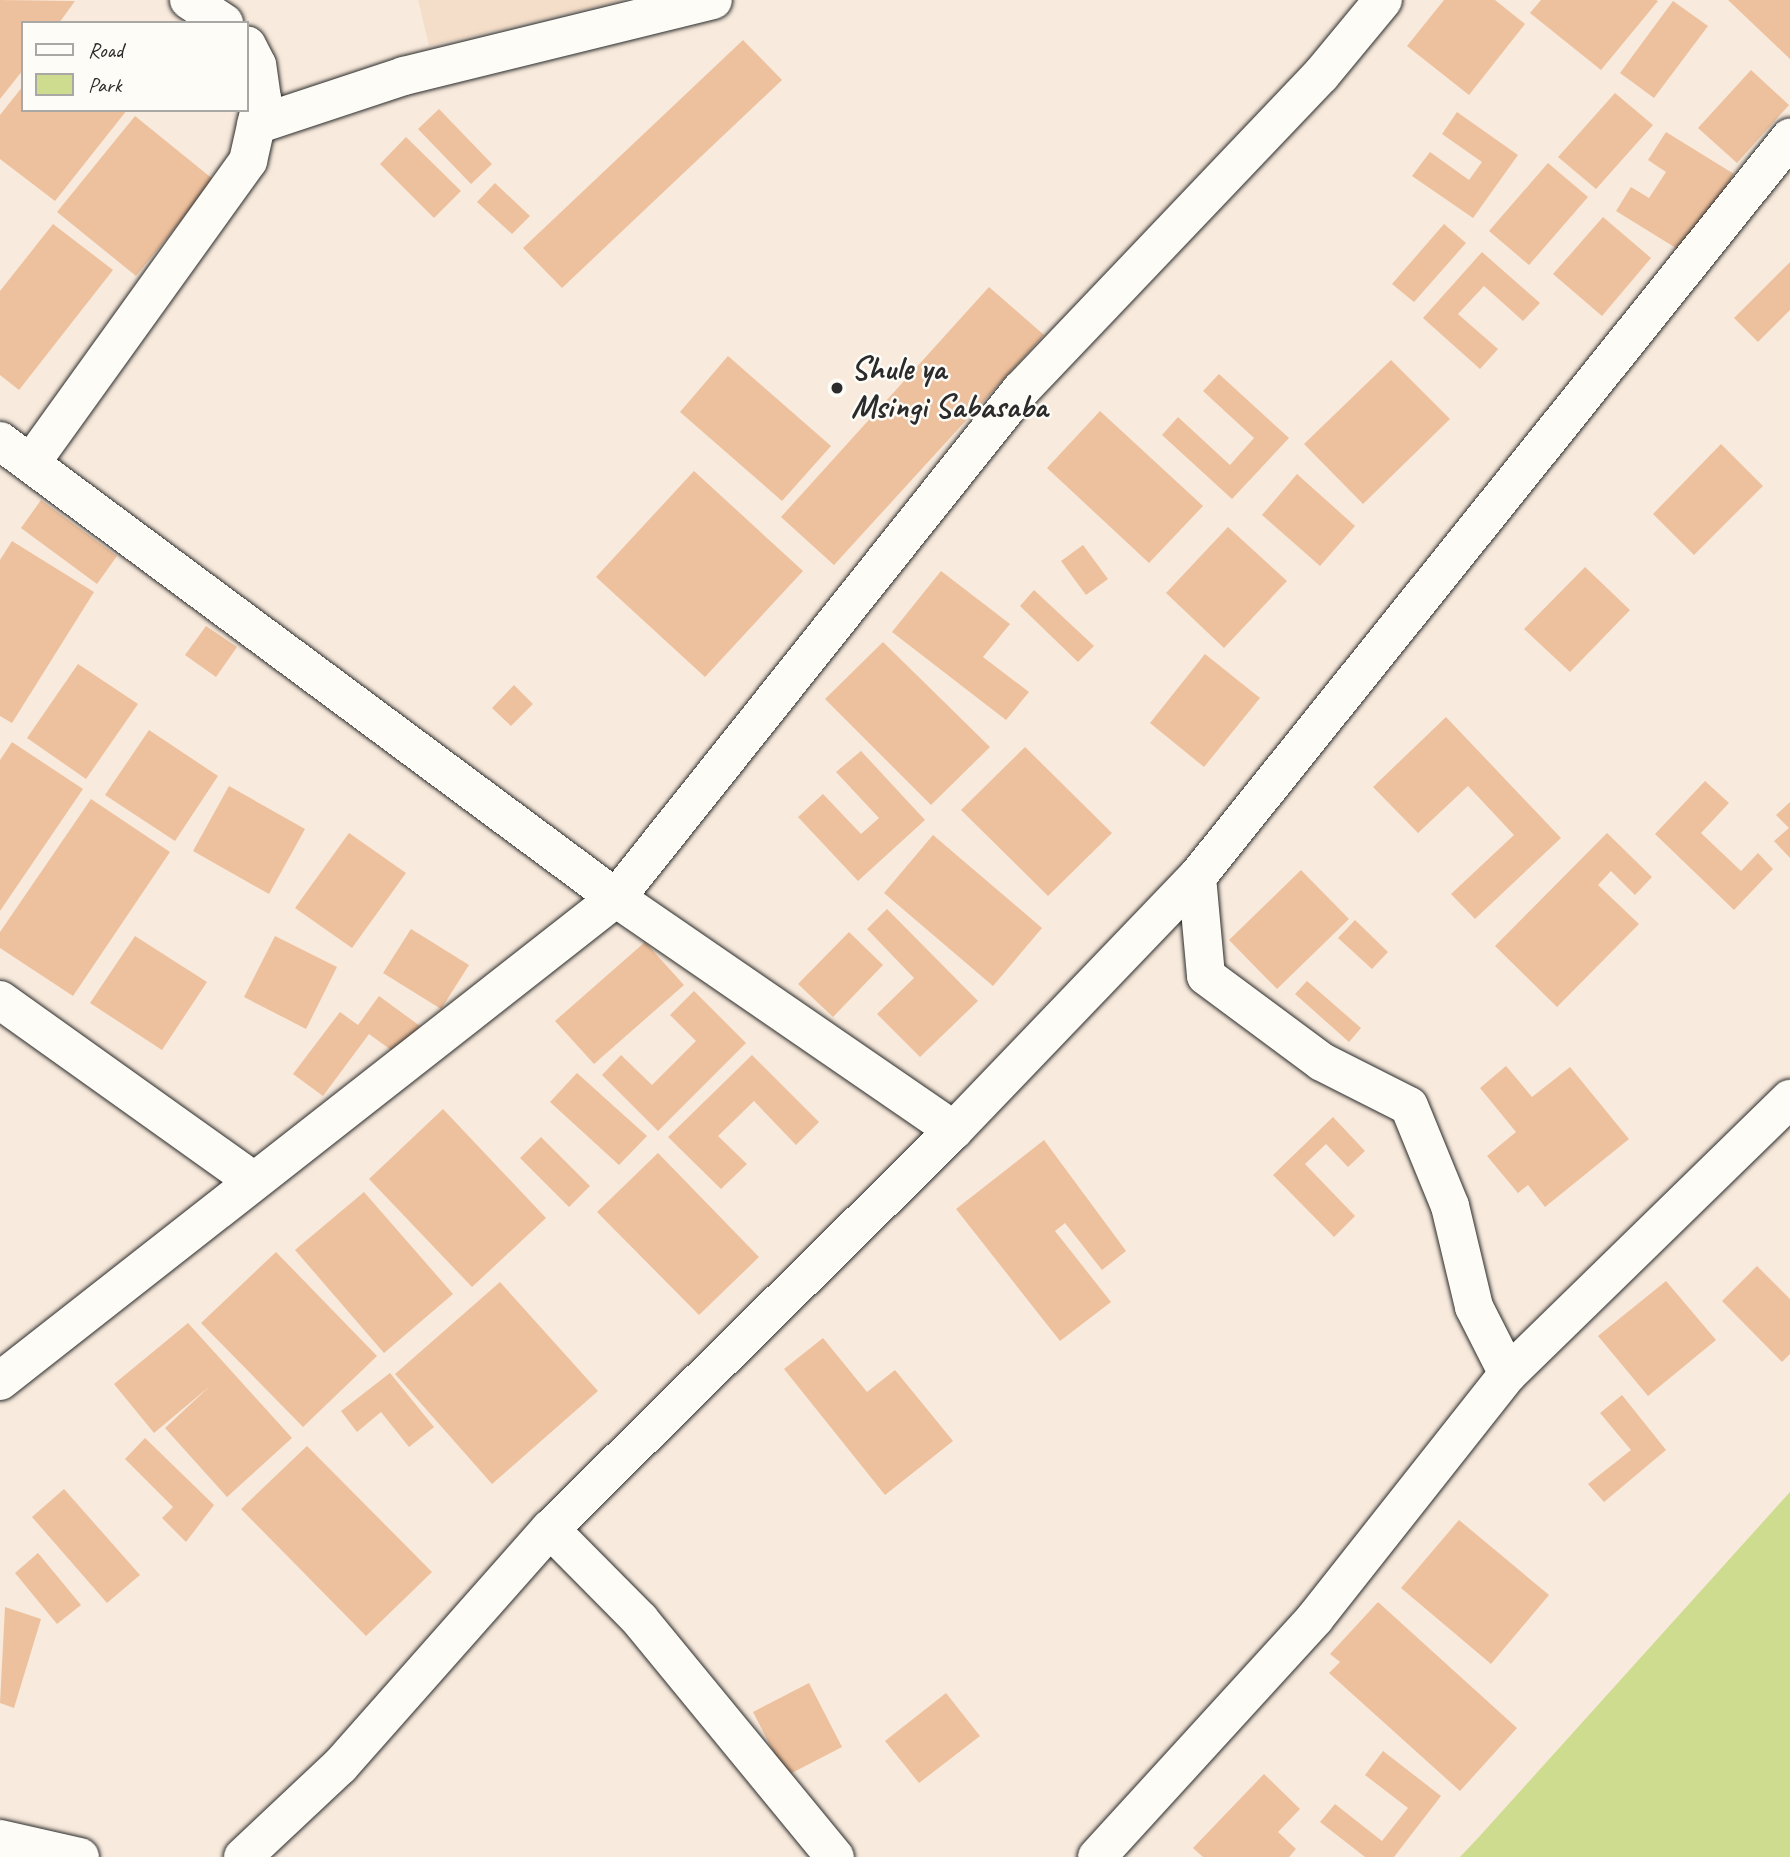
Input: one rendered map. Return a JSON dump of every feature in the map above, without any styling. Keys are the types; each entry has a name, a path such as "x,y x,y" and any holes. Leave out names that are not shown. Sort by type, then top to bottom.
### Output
{"street":[{"path":"190,0 221,21"},
{"path":"256,125 404,76 713,0"},
{"path":"0,1381 251,1180 616,898 1021,390 1321,75 1383,0"},
{"path":"31,463 248,161 262,99 257,65 248,47"},
{"path":"243,1857 340,1766 550,1529 954,1130 1197,877 1790,138"},
{"path":"0,441 616,898 954,1130"},
{"path":"1197,877 1206,976 1322,1062 1409,1106 1450,1206 1474,1307 1508,1374"},
{"path":"0,1000 251,1180"},
{"path":"1097,1857 1315,1618 1508,1374 1790,1099"},
{"path":"550,1529 640,1620 835,1857"},
{"path":"0,1839 80,1857"}],"shaded area":[{"path":"418,0 624,0 429,46"}],"green space":[{"path":"1790,1492 1790,1857 1460,1857 1478,1838"}],"building":[{"path":"0,0 75,1 60,21 21,21 21,73 0,99"},
{"path":"1444,0 1495,0 1525,24 1469,95 1407,46"},
{"path":"1541,0 1658,1 1601,70 1530,13"},
{"path":"1728,0 1790,0 1790,59"},
{"path":"1673,1 1708,26 1654,98 1620,73"},
{"path":"743,40 782,80 562,288 523,248"},
{"path":"1751,70 1789,105 1737,163 1698,128"},
{"path":"21,89 21,112 125,112 55,201 0,159 0,115"},
{"path":"1615,93 1653,125 1596,189 1558,157"},
{"path":"439,109 492,164 471,184 418,129"},
{"path":"1457,112 1518,155 1473,218 1412,176 1430,152 1469,180 1482,162 1442,134"},
{"path":"135,116 214,180 136,276 57,212"},
{"path":"1666,132 1734,174 1684,253 1616,211 1631,187 1649,198 1666,172 1648,160"},
{"path":"406,137 461,191 434,218 380,164"},
{"path":"1548,163 1588,197 1529,265 1489,231"},
{"path":"495,183 530,216 512,234 477,202"},
{"path":"1603,217 1651,258 1602,316 1553,274"},
{"path":"53,224 113,270 19,390 0,375 0,291"},
{"path":"1444,224 1466,243 1414,302 1392,284"},
{"path":"1482,252 1540,303 1523,321 1484,286 1458,314 1498,349 1480,369 1423,318"},
{"path":"1790,262 1790,310 1758,342 1734,318"},
{"path":"989,287 1044,335 834,565 781,517"},
{"path":"728,356 831,446 782,501 680,412"},
{"path":"1391,360 1450,419 1363,504 1304,444"},
{"path":"1219,374 1289,438 1232,499 1162,435 1178,417 1230,465 1254,438 1203,391"},
{"path":"1100,411 1203,506 1149,563 1047,468"},
{"path":"1721,444 1763,486 1694,555 1653,514"},
{"path":"694,471 803,571 705,677 596,577"},
{"path":"1297,474 1355,526 1320,566 1262,515"},
{"path":"41,500 117,556 97,584 21,528"},
{"path":"1228,527 1287,581 1224,648 1166,593"},
{"path":"12,541 94,592 12,723 0,716 0,560"},
{"path":"1083,545 1108,579 1086,595 1061,561"},
{"path":"1585,567 1630,610 1570,672 1524,629"},
{"path":"941,571 1010,624 983,657 1029,692 1006,720 892,632"},
{"path":"1034,590 1094,646 1078,662 1020,606"},
{"path":"206,626 237,647 216,677 185,655"},
{"path":"883,642 990,747 931,805 825,699"},
{"path":"1205,654 1260,698 1204,767 1150,723"},
{"path":"78,664 138,704 86,779 27,738"},
{"path":"514,685 533,704 511,726 492,708"},
{"path":"1446,717 1561,838 1475,919 1451,894 1514,835 1468,786 1418,833 1373,787"},
{"path":"149,730 218,776 175,841 105,795"},
{"path":"12,742 83,789 0,911 0,760"},
{"path":"1025,747 1112,833 1048,896 961,810"},
{"path":"861,751 925,820 858,881 798,817 823,794 861,834 879,818 836,772"},
{"path":"1705,781 1729,803 1701,833 1741,871 1758,853 1773,869 1734,910 1655,834"},
{"path":"229,786 305,829 269,894 193,851"},
{"path":"91,799 170,852 73,996 0,948 0,932"},
{"path":"1790,802 1790,858 1774,841 1789,828 1776,815"},
{"path":"349,833 406,873 352,948 295,908"},
{"path":"1607,833 1652,877 1635,895 1611,871 1598,885 1639,924 1557,1007 1495,946"},
{"path":"933,835 1042,928 993,986 884,893"},
{"path":"1301,870 1349,919 1277,989 1229,940"},
{"path":"887,909 978,1001 920,1057 877,1014 914,978 867,929"},
{"path":"1355,920 1388,952 1372,969 1338,938"},
{"path":"411,929 469,965 441,1009 383,973"},
{"path":"849,932 883,965 833,1017 798,984"},
{"path":"135,936 207,982 162,1050 90,1003"},
{"path":"275,936 337,967 306,1029 244,997"},
{"path":"645,942 684,985 594,1064 555,1021"},
{"path":"1307,981 1361,1028 1349,1042 1295,994"},
{"path":"694,991 746,1043 658,1131 602,1075 621,1055 652,1085 696,1041 670,1015"},
{"path":"379,996 420,1026 398,1055 369,1034 323,1096 293,1074 340,1012 358,1025"},
{"path":"752,1055 819,1122 796,1145 754,1101 718,1136 747,1164 721,1189 668,1137"},
{"path":"1506,1066 1532,1097 1570,1067 1629,1139 1545,1207 1528,1185 1518,1193 1487,1156 1516,1132 1480,1088"},
{"path":"577,1073 647,1136 619,1165 550,1102"},
{"path":"443,1109 546,1218 472,1287 369,1179"},
{"path":"1333,1117 1365,1151 1348,1167 1326,1144 1305,1164 1355,1216 1334,1237 1273,1175"},
{"path":"541,1137 590,1186 569,1207 520,1158"},
{"path":"1044,1140 1126,1251 1102,1270 1065,1223 1055,1231 1111,1302 1060,1341 956,1209"},
{"path":"658,1153 759,1257 699,1315 597,1212"},
{"path":"364,1192 453,1294 384,1353 295,1250"},
{"path":"276,1252 377,1356 303,1427 201,1323"},
{"path":"1757,1266 1790,1299 1790,1354 1782,1362 1722,1301"},
{"path":"1666,1281 1716,1340 1648,1396 1598,1336"},
{"path":"500,1282 598,1391 492,1484 395,1374"},
{"path":"188,1323 292,1438 227,1497 165,1428 210,1386 154,1433 114,1384"},
{"path":"823,1338 867,1392 895,1370 953,1441 885,1495 784,1369"},
{"path":"390,1373 434,1427 409,1447 381,1412 357,1432 341,1411"},
{"path":"1622,1395 1666,1450 1604,1502 1588,1484 1631,1450 1600,1413"},
{"path":"145,1438 214,1505 186,1542 162,1518 173,1507 125,1459"},
{"path":"307,1446 432,1572 366,1636 241,1509"},
{"path":"64,1489 140,1575 107,1603 32,1517"},
{"path":"1459,1520 1549,1595 1491,1664 1401,1588"},
{"path":"38,1553 81,1605 57,1624 15,1573"},
{"path":"1378,1602 1517,1728 1460,1791 1329,1673 1340,1662 1330,1654"},
{"path":"5,1607 41,1619 14,1708 0,1703"},
{"path":"809,1683 842,1747 786,1776 753,1712"},
{"path":"946,1693 980,1736 919,1783 885,1741"},
{"path":"1383,1751 1441,1796 1394,1857 1365,1857 1320,1822 1335,1804 1382,1841 1408,1808 1365,1775"},
{"path":"1264,1774 1300,1809 1278,1832 1296,1849 1289,1857 1203,1857 1193,1848"}],"place":[{"name":"Shule ya Msingi Sabasaba","path":"837,388"}]}
